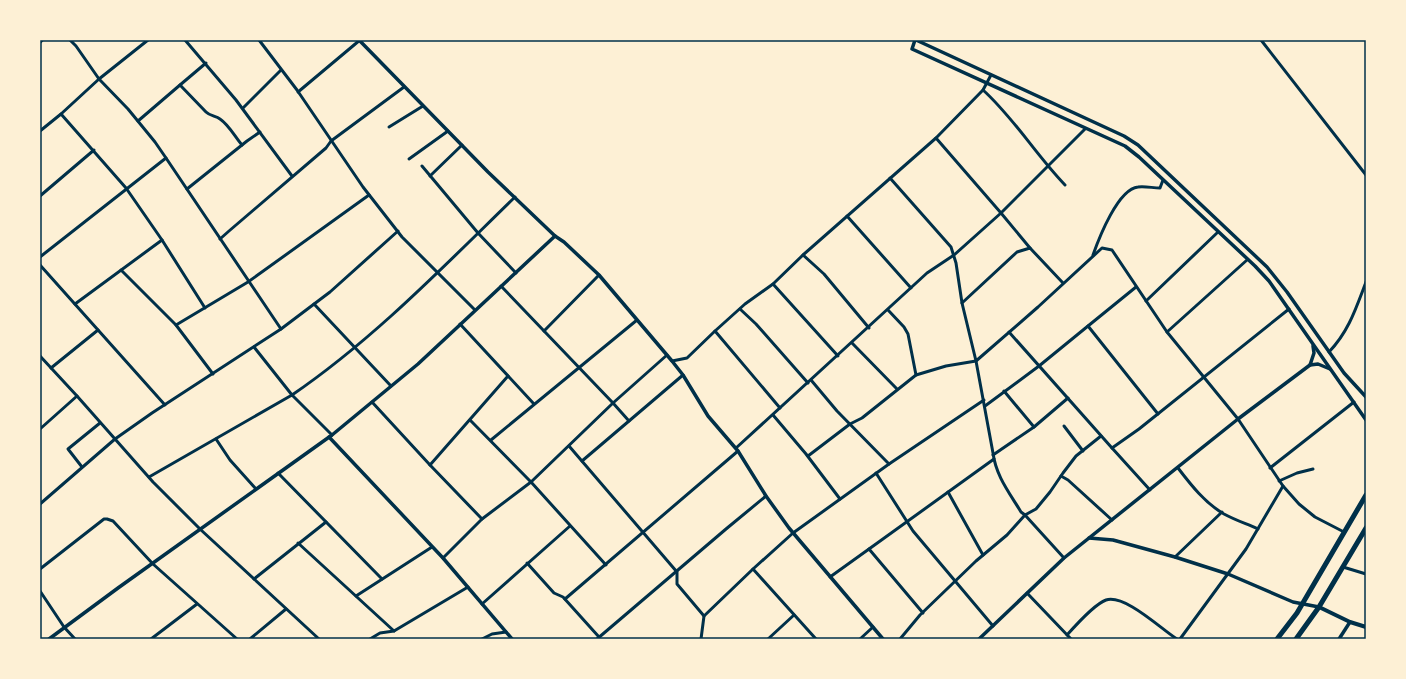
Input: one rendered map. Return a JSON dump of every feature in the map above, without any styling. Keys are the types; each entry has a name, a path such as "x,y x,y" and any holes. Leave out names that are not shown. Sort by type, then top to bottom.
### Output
{"highway":[{"path":"1277,639 1302,604 1366,495"},
{"path":"1296,639 1319,607 1366,528"}],"main road":[{"path":"1319,607 1350,622 1366,627"}],"street":[{"path":"70,40 76,46 99,80 128,109 155,142 281,329"},
{"path":"40,131 148,40"},
{"path":"185,40 243,108 292,176"},
{"path":"259,40 298,92 369,195 398,231 437,273 475,310"},
{"path":"298,92 360,40 462,145 555,236 564,242 599,275 683,375 708,416 737,450 766,496 793,533 884,639"},
{"path":"1366,397 1351,381 1287,292 1267,267 1138,144 1124,136 915,40 912,49 1085,129 1126,146 1269,281 1366,420"},
{"path":"1261,40 1366,175"},
{"path":"138,121 206,63"},
{"path":"243,108 281,70"},
{"path":"672,361 686,358 715,330 773,284 803,255 936,138 983,90 991,76"},
{"path":"180,85 206,112 222,120 242,145"},
{"path":"220,240 326,148 331,141 404,87"},
{"path":"983,90 998,103 1047,167 1065,185"},
{"path":"389,127 423,106"},
{"path":"60,114 94,150 126,188 162,240 205,308"},
{"path":"565,599 737,450 780,408 911,288 927,274 954,255 1001,212 1085,129"},
{"path":"409,159 448,131"},
{"path":"187,189 260,132"},
{"path":"936,138 1001,212 1030,248 1063,283"},
{"path":"430,176 462,145"},
{"path":"40,196 94,150"},
{"path":"40,257 166,158"},
{"path":"422,166 478,233 516,273"},
{"path":"890,178 951,247 954,255 962,303 984,400 994,454 994,465 999,477 1021,512 1064,558"},
{"path":"1092,256 1105,222 1129,190 1138,187 1160,188 1163,180"},
{"path":"176,325 248,282 369,195"},
{"path":"149,477 292,395 315,379 386,320 515,197"},
{"path":"847,216 911,288"},
{"path":"40,504 115,439 281,329 330,292 398,231"},
{"path":"1146,301 1218,232"},
{"path":"49,639 330,436 418,364 555,236"},
{"path":"75,304 162,240"},
{"path":"962,303 1017,252 1030,248"},
{"path":"808,456 850,424 862,418 916,375 946,366 976,361 1102,248 1112,250 1167,332 1238,419 1282,486 1310,513 1344,532"},
{"path":"803,255 824,274 869,328"},
{"path":"1167,332 1247,260"},
{"path":"40,265 165,405"},
{"path":"122,270 176,325 213,374"},
{"path":"544,331 599,275"},
{"path":"1329,352 1340,340 1349,325 1366,282"},
{"path":"773,284 838,356"},
{"path":"501,286 629,421"},
{"path":"985,406 1039,366 1136,287"},
{"path":"314,304 391,386"},
{"path":"740,309 889,464"},
{"path":"1112,448 1158,414 1289,309"},
{"path":"888,310 904,327 908,334 916,375"},
{"path":"491,440 637,320"},
{"path":"460,324 534,404"},
{"path":"1088,326 1158,414"},
{"path":"51,368 98,330"},
{"path":"715,330 780,408"},
{"path":"1009,332 1150,490"},
{"path":"852,342 897,389"},
{"path":"1310,365 1314,353 1312,343"},
{"path":"254,347 292,395 443,558 512,639"},
{"path":"443,558 455,548 482,519 531,482 613,403 667,355"},
{"path":"40,356 149,477 201,530 319,639"},
{"path":"982,638 1064,558 1238,419 1310,365 1318,364 1332,371"},
{"path":"582,462 683,375"},
{"path":"430,465 508,376"},
{"path":"1004,391 1034,427"},
{"path":"40,429 77,396"},
{"path":"994,454 1034,427 1068,398"},
{"path":"701,639 704,616 793,533 876,473 984,400"},
{"path":"372,402 482,519"},
{"path":"1270,468 1354,402"},
{"path":"773,415 808,456 840,499"},
{"path":"470,420 531,482 606,565"},
{"path":"82,467 68,449 100,423"},
{"path":"1064,426 1083,451"},
{"path":"900,639 923,612 983,555 1007,535 1025,515 1036,508 1050,492 1076,456 1101,436"},
{"path":"216,439 230,460 256,490"},
{"path":"569,446 677,572 678,584 704,616"},
{"path":"830,577 994,459"},
{"path":"1178,468 1193,487 1205,499 1222,512 1258,529"},
{"path":"1279,481 1313,468"},
{"path":"278,473 382,579"},
{"path":"876,473 913,531 993,626"},
{"path":"1061,476 1068,480 1112,520"},
{"path":"1066,635 1096,606 1106,600 1112,600 1125,603 1137,609 1166,632 1178,639 1246,549 1282,486"},
{"path":"948,492 983,555"},
{"path":"527,563 554,593 565,599 598,638 677,572 726,528 766,496"},
{"path":"1175,557 1222,512"},
{"path":"40,569 104,519 113,521 153,564 237,639"},
{"path":"254,578 326,522"},
{"path":"482,604 570,526"},
{"path":"1089,538 1113,540 1175,557 1228,574 1288,600 1319,607"},
{"path":"298,544 394,631"},
{"path":"356,596 432,547"},
{"path":"869,549 923,612"},
{"path":"1343,567 1366,574"},
{"path":"754,569 816,639"},
{"path":"370,639 380,633 394,631 468,587"},
{"path":"40,591 64,627 75,639"},
{"path":"1027,593 1071,639"},
{"path":"151,639 197,604"},
{"path":"250,639 286,608"},
{"path":"768,639 794,615"},
{"path":"1339,639 1350,622"},
{"path":"860,639 873,627"},
{"path":"482,639 492,634 506,632"}]}
